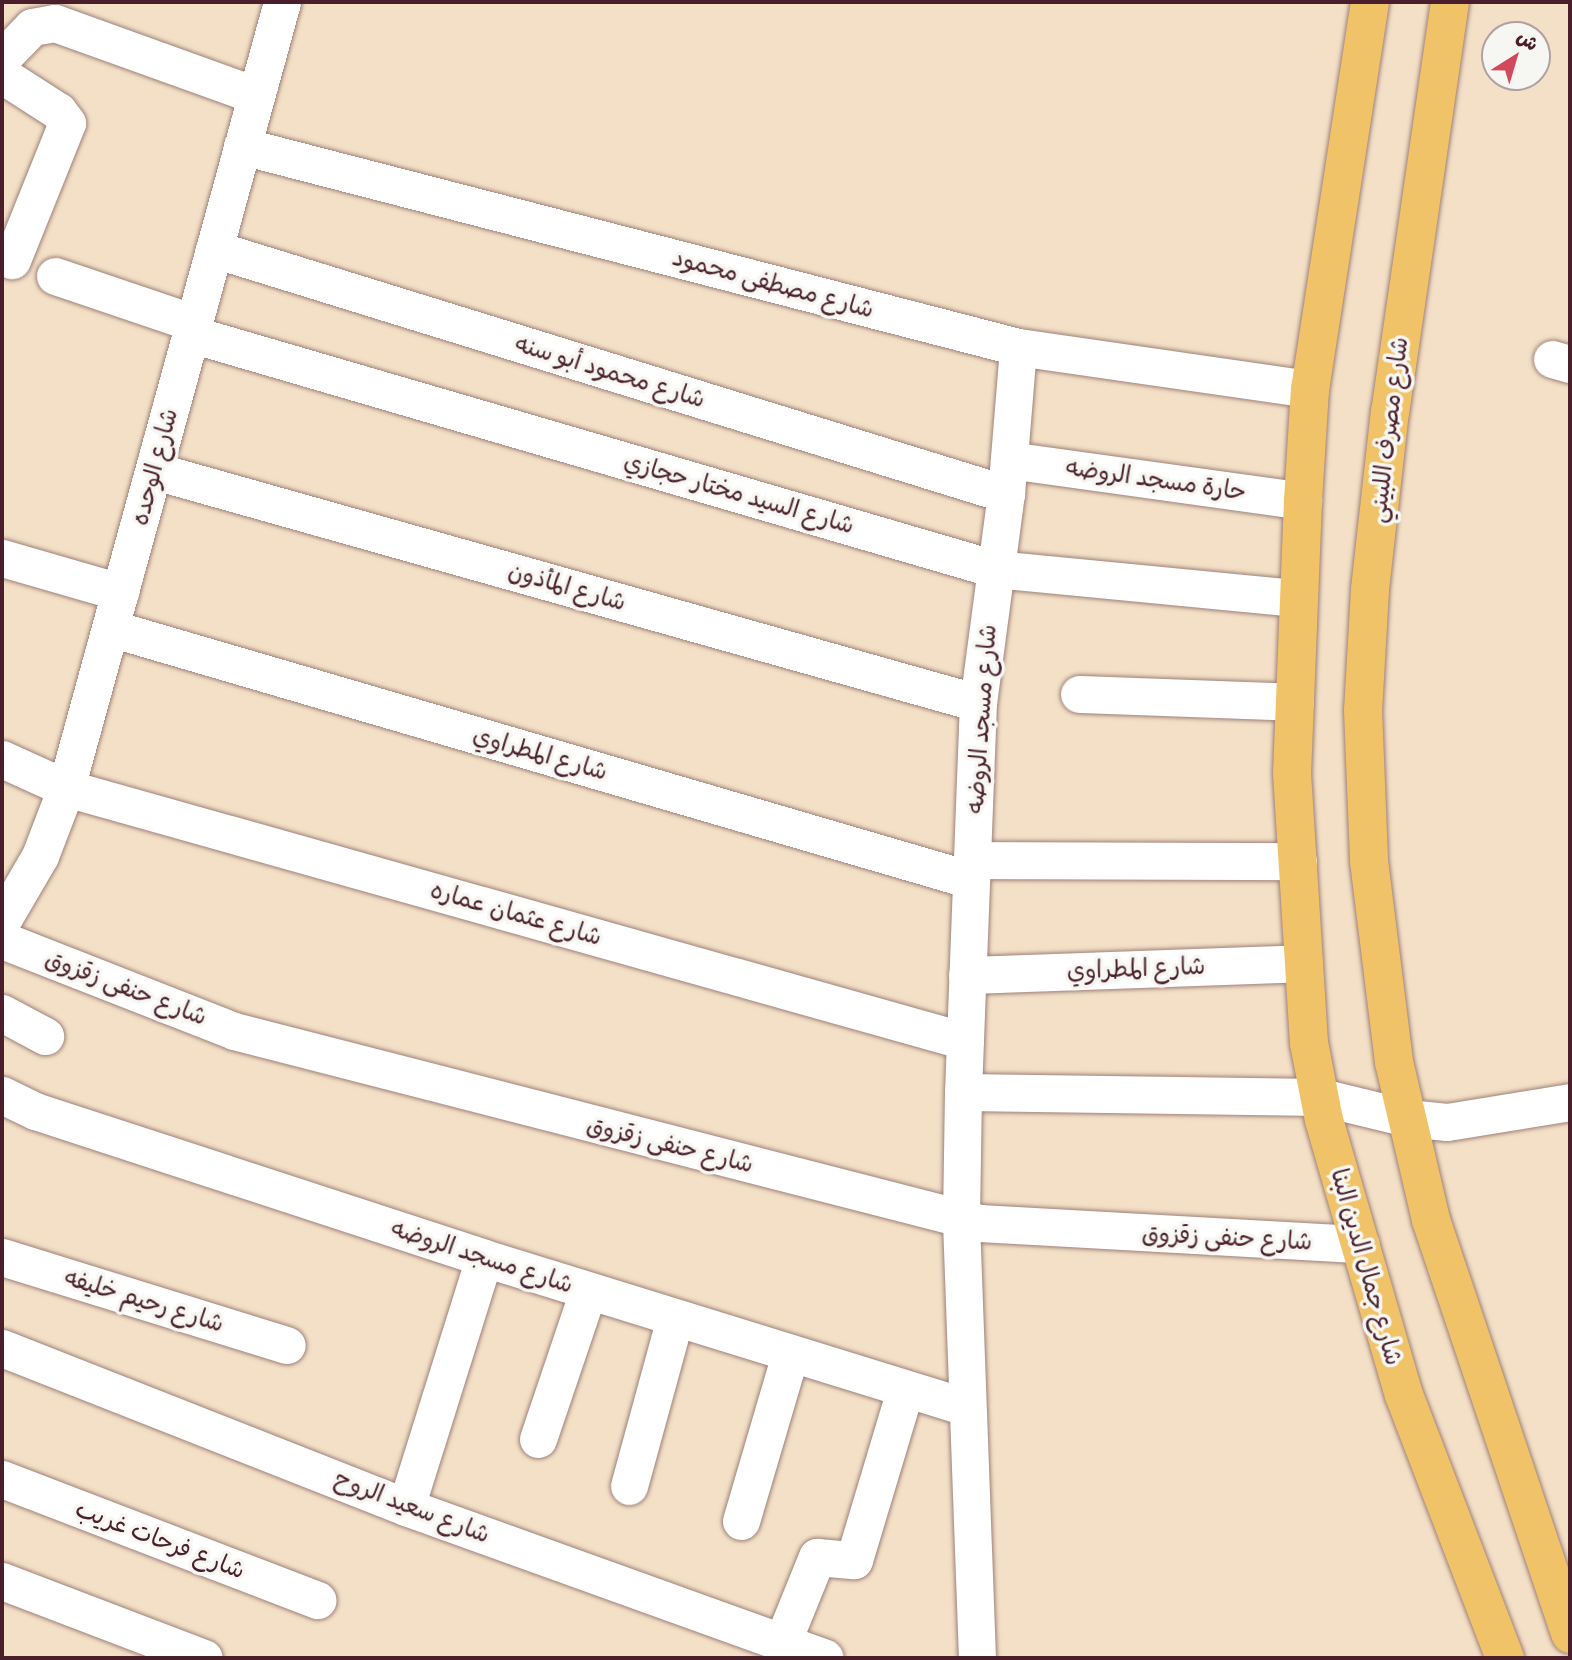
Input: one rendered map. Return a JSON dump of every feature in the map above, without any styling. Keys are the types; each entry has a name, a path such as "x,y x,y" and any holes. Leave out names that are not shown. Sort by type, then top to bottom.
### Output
{"main road":[{"path":"1298,860 1293,774 1294,702 1297,598 1310,389 1370,2"},
{"name":"شارع مصرف اللبيني","path":"1407,1118 1394,1062 1369,860 1363,710 1370,590 1390,411 1450,2"},
{"name":"شارع جمال الدين البنا","path":"1298,860 1309,1043 1321,1097 1404,1395 1505,1658"},
{"path":"1407,1118 1431,1220 1570,1634"}],"street":[{"name":"شارع الوحده","path":"2,922 40,856 66,788 282,2"},
{"path":"12,260 66,123 5,53 42,23 82,16 255,95"},
{"name":"شارع مصطفى محمود","path":"242,146 1018,347 1310,389"},
{"name":"شارع محمود أبو سنه","path":"214,249 1008,477"},
{"name":"شارع السيد مختار حجازي","path":"55,276 193,328 995,569 1297,598"},
{"name":"شارع مسجد الروضه","path":"977,1658 961,1219 963,1092 978,704 1008,477 1018,347"},
{"name":"شارع المأذون","path":"155,471 978,704"},
{"name":"حارة مسجد الروضه","path":"1008,477 1303,501"},
{"path":"2,558 120,592"},
{"name":"شارع المطراوي","path":"110,628 971,870 1298,860"},
{"path":"1079,694 1294,702"},
{"name":"شارع عثمان عماره","path":"2,759 66,788 965,1041"},
{"name":"شارع حنفى زقزوق","path":"2,940 234,1031 961,1219 1006,1227 1360,1244"},
{"name":"شارع المطراوي","path":"967,975 1304,963"},
{"path":"2,1013 45,1036"},
{"path":"963,1092 1321,1097 1407,1118 1447,1122 1570,1102"},
{"name":"شارع مسجد الروضه","path":"2,1095 35,1111 484,1258 966,1407"},
{"name":"شارع رحيم خليفه","path":"2,1257 287,1345"},
{"path":"406,1507 484,1258"},
{"path":"538,1439 588,1291"},
{"path":"629,1486 675,1318"},
{"name":"شارع سعيد الروح","path":"2,1348 406,1507 825,1658"},
{"path":"741,1521 790,1354"},
{"path":"782,1643 817,1557 854,1560 905,1390"},
{"name":"شارع فرحات غريب","path":"2,1479 318,1600"},
{"path":"2,1581 192,1656"}]}
